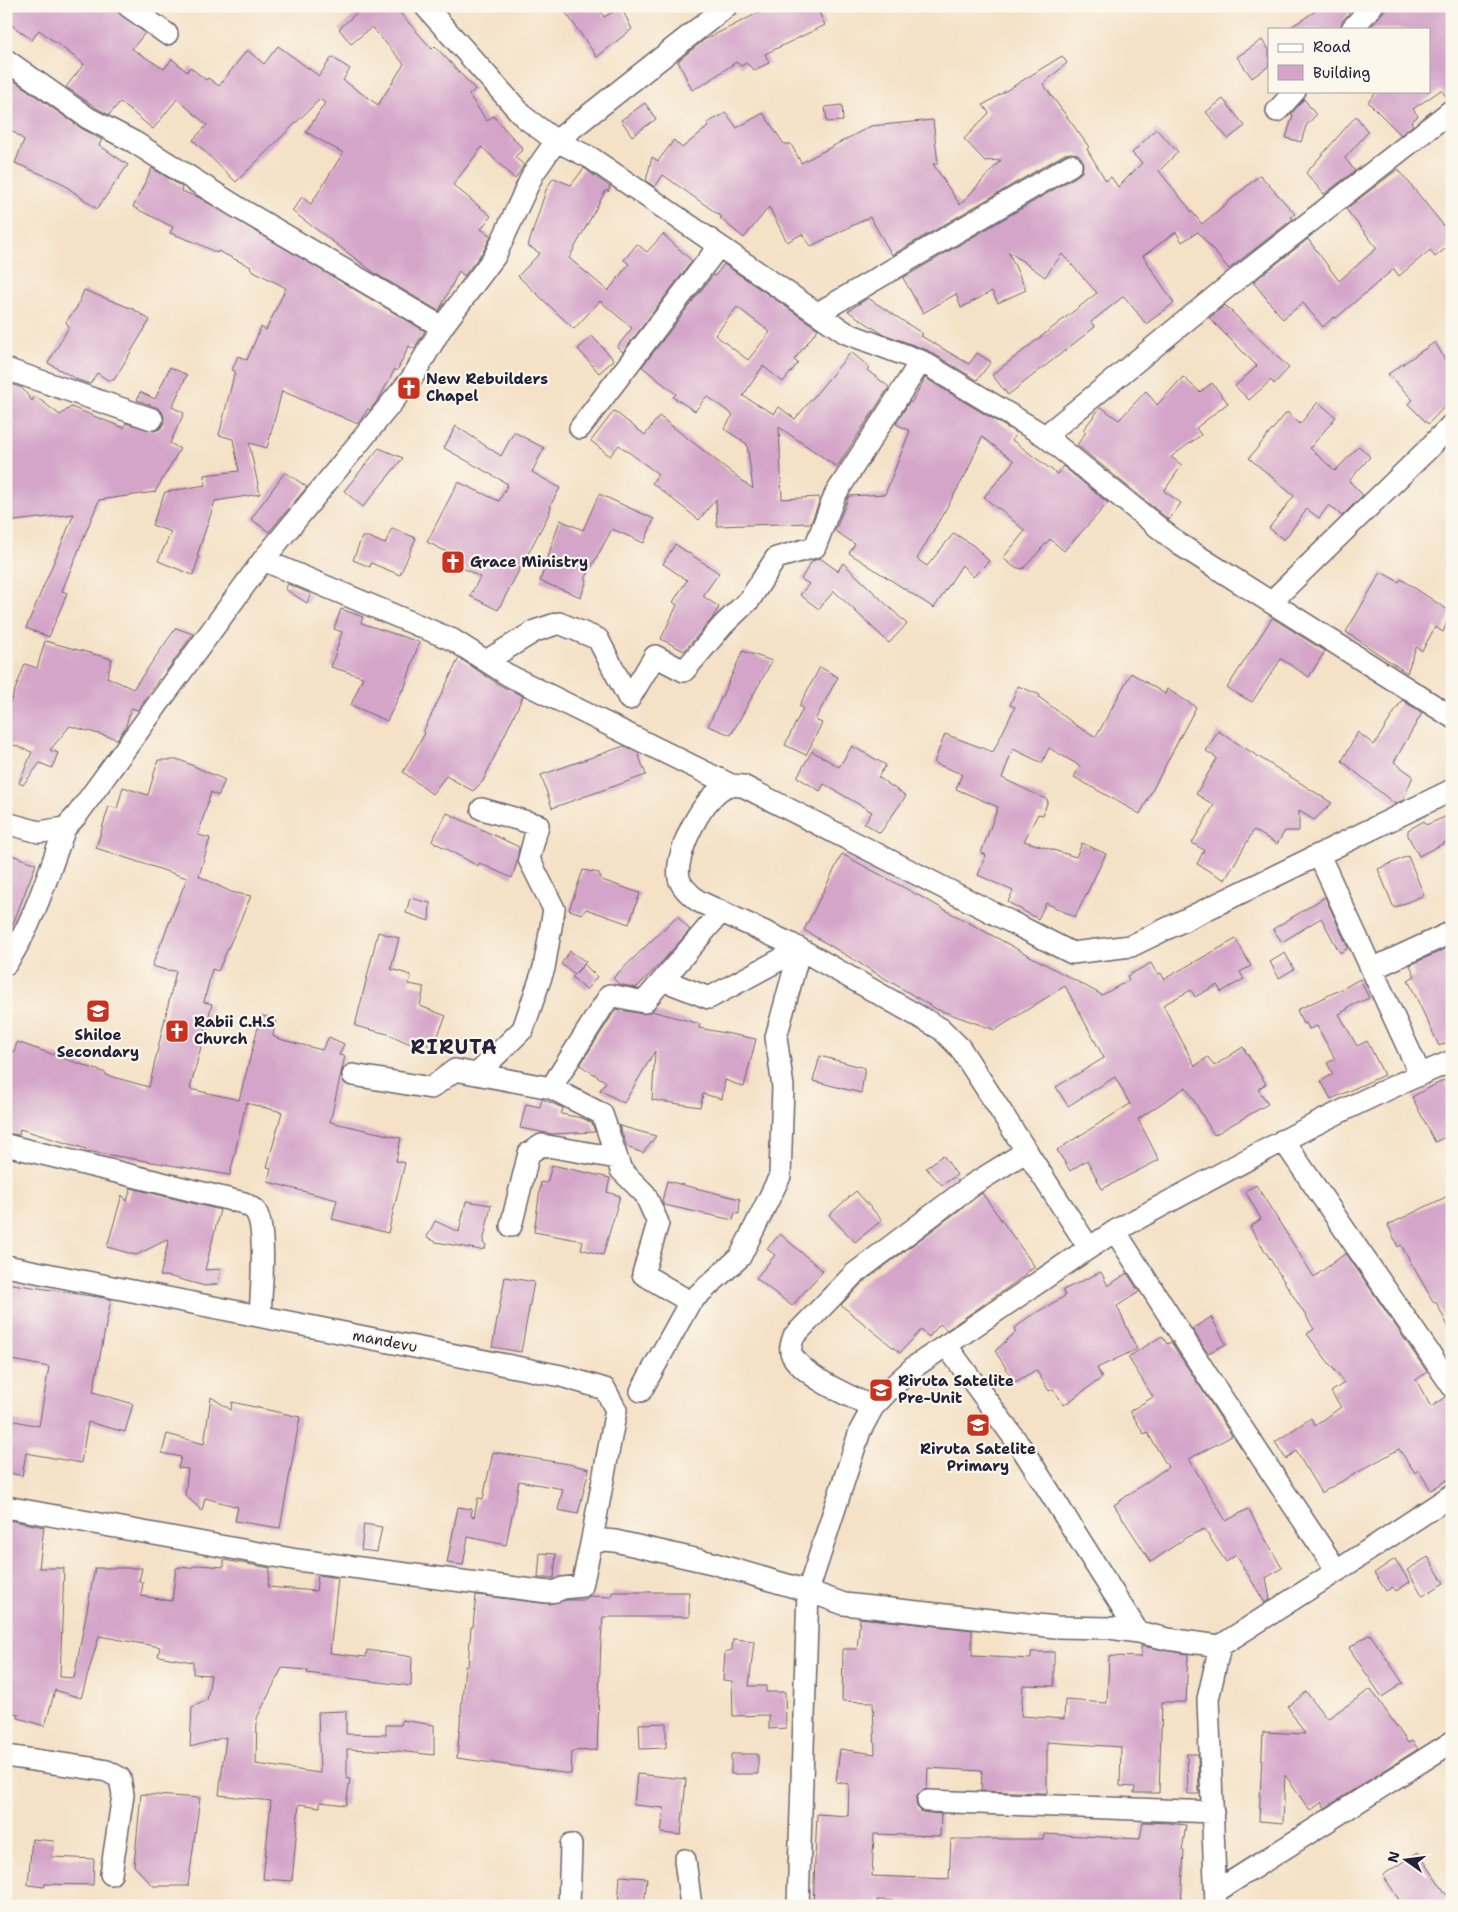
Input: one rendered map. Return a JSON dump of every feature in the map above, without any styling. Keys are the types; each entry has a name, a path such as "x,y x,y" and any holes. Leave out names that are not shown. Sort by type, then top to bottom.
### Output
{"street":[{"path":"128,6 167,34"},
{"path":"426,6 524,117 556,141 591,158 846,332 921,362 1045,436 1179,544 1452,717"},
{"path":"6,964 18,946 35,909 65,828 77,815 263,560 412,378 442,327 495,256 532,174 556,141 727,6"},
{"path":"1353,28 1372,6"},
{"path":"6,60 88,118 134,142 237,207 442,327"},
{"path":"1277,111 1295,92"},
{"path":"1045,436 1232,283 1452,110"},
{"path":"818,314 1071,165"},
{"path":"580,428 719,246"},
{"path":"486,661 535,631 559,624 598,639 629,699 655,656 684,671 723,625 750,599 776,558 815,547 835,495 921,362"},
{"path":"6,369 152,419"},
{"path":"1271,602 1452,424"},
{"path":"263,560 453,640 508,674 731,785 743,786 1072,953 1131,946 1452,790"},
{"path":"731,785 719,791 698,813 680,852 679,878 687,892 698,901 800,949 941,1029 953,1039 1089,1248"},
{"path":"477,1074 524,1029 544,968 554,910 529,859 538,825 482,809"},
{"path":"6,823 39,832 65,828"},
{"path":"1319,855 1420,1074"},
{"path":"551,1088 610,995 644,1002 721,912"},
{"path":"1372,969 1452,932"},
{"path":"663,980 708,998 800,949"},
{"path":"641,1391 690,1302 740,1257 780,1176 783,1087 776,1036 800,949"},
{"path":"798,1906 808,1591 860,1431 873,1407 914,1367 1115,1231 1283,1140 1420,1074 1452,1061"},
{"path":"353,1075 431,1088 455,1070 551,1088 602,1114 621,1170 645,1194 658,1223 643,1274 690,1302"},
{"path":"1283,1140 1452,1386"},
{"path":"6,1145 244,1203 256,1210 259,1217 263,1256 260,1316"},
{"path":"511,1226 529,1153 542,1145 617,1158"},
{"path":"873,1407 831,1388 798,1363 791,1353 794,1336 854,1274 972,1185 1027,1151"},
{"path":"1115,1231 1216,1390 1337,1571"},
{"name":"mandevu","path":"6,1266 561,1376 605,1389 616,1410 590,1544"},
{"path":"946,1345 1023,1450 1138,1632"},
{"path":"6,1507 297,1560 548,1592 562,1588 582,1586 590,1544 604,1540 712,1563 808,1591 844,1604 1056,1627 1110,1628 1220,1646 1452,1495"},
{"path":"1217,1898 1208,1699 1220,1646"},
{"path":"1217,1898 1452,1742"},
{"path":"6,1756 107,1771 120,1778 124,1796 111,1874"},
{"path":"928,1801 1213,1812"},
{"path":"569,1906 571,1845"},
{"path":"684,1860 691,1906"}],"building":[{"path":"6,6 110,6 145,33 132,49 164,69 172,59 187,72 190,67 206,80 208,78 219,86 247,50 264,64 278,46 319,76 332,57 350,69 343,80 378,105 404,64 372,27 351,44 339,29 364,6 394,6 432,49 435,46 475,89 469,95 487,121 493,116 523,149 515,157 524,165 515,179 482,147 453,185 491,216 481,229 491,236 484,250 464,276 459,271 439,311 376,274 292,211 302,197 311,204 343,153 306,132 325,103 320,99 236,182 193,140 207,125 177,99 153,129 120,102 109,115 66,87 84,64 39,30 32,40 6,21"},
{"path":"561,6 598,6 604,17 621,7 632,29 597,57"},
{"path":"772,6 816,6 825,25 765,54 769,63 754,70 746,63 741,66 736,62 692,90 678,61 704,40"},
{"path":"1323,6 1344,6 1349,14 1342,21 1340,28 1290,28"},
{"path":"1388,6 1452,6 1452,98 1448,99 1441,90 1413,109 1418,116 1411,122 1413,125 1401,135 1368,102 1376,92 1430,92 1430,28 1370,28"},
{"path":"1262,40 1268,49 1268,67 1252,78 1237,57"},
{"path":"1062,56 1067,63 1043,84 1089,147 1087,149 1106,181 1111,177 1118,187 1142,163 1132,153 1156,129 1178,152 1159,171 1202,224 1260,175 1295,214 1291,217 1293,219 1229,269 1198,232 1182,242 1176,232 1143,256 1174,303 1146,324 1124,296 1091,322 1095,327 1008,395 992,375 1097,293 1062,254 1045,277 1008,251 1026,290 998,303 992,291 961,308 956,294 923,313 903,278 1077,176 1082,172 1083,165 1082,159 1078,154 1065,154 892,255 870,217 811,246 802,234 787,242 769,207 744,238 720,218 722,217 663,175 655,187 646,181 652,157 658,161 674,140 682,148 709,126 707,123 726,113 737,128 763,113 784,144 791,144 801,163 871,126 933,120 938,164 933,164 960,205 1001,160 985,161 964,139 989,113 983,105"},
{"path":"6,75 81,128 102,140 99,145 128,165 97,209 60,182 15,163 24,140 6,126"},
{"path":"1223,99 1245,126 1228,139 1206,112"},
{"path":"1304,99 1316,115 1306,126 1301,142 1286,138 1293,115 1291,114"},
{"path":"645,103 656,119 632,136 621,120"},
{"path":"842,105 843,121 827,122 825,107"},
{"path":"1356,116 1368,132 1345,158 1355,171 1324,194 1306,173"},
{"path":"152,168 182,187 181,191 198,197 425,331 414,349 409,346 397,371 395,369 380,397 370,410 368,409 358,424 282,391 267,448 249,443 260,494 215,501 197,556 199,557 193,575 158,561 171,532 152,525 165,492 205,485 204,475 239,471 233,439 219,435 235,371 232,370 238,356 247,360 261,327 266,330 286,288 250,269 251,267 218,251 217,253 170,233 173,227 133,207"},
{"path":"584,168 610,187 608,192 606,190 569,258 608,291 629,264 624,260 637,244 647,252 663,234 692,261 623,352 617,347 632,328 600,301 574,329 518,276 540,253 528,246 546,190 553,178 571,185"},
{"path":"1398,169 1452,236 1452,243 1435,257 1430,250 1399,276 1394,269 1323,327 1303,303 1283,319 1253,282 1308,239 1339,281 1377,248 1346,209"},
{"path":"724,264 818,329 794,360 798,363 783,382 763,366 743,396 774,414 779,407 795,419 851,352 869,367 867,370 889,387 837,467 779,427 782,499 819,497 811,523 717,526 716,499 699,520 652,483 658,474 619,445 610,456 591,441 614,411 645,435 659,416 753,489 747,444 724,429 733,415 707,396 695,411 673,397 676,394 642,367 713,275 715,276","holes":["737,307 770,332 748,360 715,335"]},
{"path":"84,290 133,309 150,320 114,380 108,380 97,373 90,384 78,380 48,363 69,327 66,322 77,307"},
{"path":"868,298 923,334 921,336 969,364 977,353 991,362 977,380 927,350 881,333 848,311"},
{"path":"1225,305 1289,368 1274,384 1271,380 1249,400 1235,386 1257,366 1209,318"},
{"path":"592,336 614,360 599,373 578,349"},
{"path":"1435,342 1452,372 1452,399 1428,424 1408,404 1413,400 1388,374"},
{"path":"170,367 187,375 172,407 184,413 170,443 180,449 155,492 99,500 62,591 67,593 49,637 26,628 74,514 6,522 6,382 22,388 32,401 35,396 60,415 71,407 124,428 126,423 154,431 160,429 164,423 162,411 137,400 140,392 155,399"},
{"path":"1183,377 1200,392 1212,383 1228,403 1196,428 1201,435 1171,457 1182,465 1164,491 1181,503 1169,520 1077,445 1086,432 1083,430 1101,407 1119,420 1146,391 1157,405"},
{"path":"925,378 1016,433 1012,440 1057,474 1063,466 1108,503 1064,551 1050,539 1023,569 1014,567 1003,558 1025,531 984,497 1014,461 982,437 966,474 917,559 927,566 954,533 974,546 989,561 973,577 962,565 934,608 849,553 855,544 835,531 849,496 885,494 910,431 896,424"},
{"path":"1318,402 1336,417 1310,448 1335,471 1359,446 1370,457 1349,481 1363,495 1342,516 1329,505 1319,518 1307,509 1284,540 1269,528 1294,496 1249,458 1287,412 1300,424"},
{"path":"456,426 501,456 514,432 544,448 532,472 560,488 550,506 549,514 498,610 470,596 480,577 448,560 451,554 427,542 458,482 499,501 508,484 444,448"},
{"path":"379,448 403,458 363,507 344,491"},
{"path":"285,472 307,487 269,532 251,519"},
{"path":"599,494 654,519 644,543 612,529 585,579 587,580 581,597 540,581 560,520 583,530"},
{"path":"392,528 416,538 400,575 371,563 370,567 353,560 362,537 369,537 385,544"},
{"path":"675,544 719,573 703,596 719,607 712,619 684,651 661,639 677,605 673,602 687,580 663,564"},
{"path":"820,558 838,571 843,563 907,624 889,643 834,591 819,609 800,595 809,584 801,579 812,561"},
{"path":"1381,572 1399,582 1401,579 1451,612 1443,632 1435,627 1422,651 1416,647 1407,673 1346,632"},
{"path":"288,584 311,594 307,603 285,589"},
{"path":"341,609 363,617 361,623 419,642 404,690 402,690 387,721 351,705 363,677 331,667 342,632 334,629"},
{"path":"1272,618 1325,651 1309,677 1281,659 1252,702 1227,688"},
{"path":"176,628 193,634 138,710 131,708 126,726 117,739 70,726 50,750 58,753 52,768 40,763 23,785 19,783 32,752 6,742 6,713 25,664 37,668 45,641 112,659 107,677 133,689"},
{"path":"743,651 772,661 731,735 708,726"},
{"path":"459,658 501,686 523,696 483,781 473,791 446,776 432,794 403,772 425,733 423,732"},
{"path":"820,667 838,677 815,720 822,723 806,755 785,745 803,708 799,706"},
{"path":"1131,673 1165,694 1167,689 1196,707 1140,814 1074,777 1080,766 1049,748 1042,763 1013,749 1002,778 1048,800 1043,815 1038,814 1024,841 1076,857 1082,843 1106,854 1075,917 1046,903 1038,919 1008,902 1013,891 978,875 986,855 981,853 998,807 956,789 962,774 934,763 945,734 993,752 1015,707 1010,705 1018,686 1040,695 1039,697 1077,726 1096,737"},
{"path":"1402,700 1422,713 1394,762 1413,776 1403,800 1395,804 1342,761 1358,732 1374,745"},
{"path":"1218,731 1332,803 1314,820 1299,811 1299,831 1285,831 1277,844 1254,830 1225,880 1197,864 1204,850 1192,843 1214,805 1196,794 1217,758 1206,751"},
{"path":"624,746 638,753 646,775 552,808 541,775"},
{"path":"852,746 886,765 878,777 906,796 880,833 864,823 872,812 824,784 820,791 797,777 812,751 839,767"},
{"path":"158,760 180,760 225,780 218,796 211,792 198,835 210,838 199,876 231,892 251,896 218,971 212,969 204,1002 212,1004 190,1089 239,1100 261,1016 276,1019 273,1036 279,1039 322,1050 329,1037 344,1044 339,1055 345,1056 330,1122 401,1138 396,1161 405,1163 388,1233 332,1219 337,1200 268,1182 271,1168 267,1167 282,1112 246,1103 230,1175 86,1151 86,1149 20,1129 19,1135 6,1133 6,1049 14,1052 17,1042 106,1073 106,1075 149,1087 176,971 152,966 187,878 96,848 109,806 117,809 123,787 148,795"},
{"path":"447,813 519,847 512,878 479,863 478,866 432,841"},
{"path":"1452,814 1452,839 1419,856 1408,836 1408,830 1424,821 1426,825"},
{"path":"9,854 36,864 7,939 6,863"},
{"path":"842,854 1102,995 1129,980 1127,976 1151,963 1157,974 1161,973 1164,979 1236,939 1251,966 1240,972 1244,979 1221,992 1217,985 1195,997 1191,990 1163,1005 1195,1066 1208,1057 1214,1066 1243,1047 1266,1084 1258,1089 1268,1104 1214,1135 1186,1087 1138,1119 1159,1160 1102,1189 1087,1160 1070,1171 1057,1150 1130,1104 1115,1077 1068,1106 1056,1087 1104,1058 1065,986 995,1030 936,1009 804,930"},
{"path":"1408,856 1424,895 1394,908 1378,869"},
{"path":"583,870 599,873 602,880 640,893 629,924 586,909 582,914 569,910"},
{"path":"1325,897 1348,948 1340,953 1321,918 1282,942 1273,929"},
{"path":"410,898 430,903 429,921 406,913"},
{"path":"677,916 690,930 636,988 619,984 613,978"},
{"path":"378,932 399,938 391,969 411,975 409,984 424,987 420,1006 446,1016 433,1047 419,1041 417,1047 388,1034 355,1026"},
{"path":"1452,946 1452,1040 1439,1046 1408,980 1415,976 1410,965"},
{"path":"570,951 586,962 575,974 561,964"},
{"path":"1285,953 1294,969 1279,978 1270,962"},
{"path":"584,964 597,977 586,990 572,977"},
{"path":"1360,979 1369,998 1347,1008 1339,1014 1357,1046 1367,1041 1384,1075 1331,1099 1321,1081 1333,1074 1327,1063 1335,1059 1317,1026 1309,1029 1306,1023 1303,1024 1297,1010"},
{"path":"616,1009 642,1014 652,1011 700,1024 699,1028 756,1039 744,1087 725,1080 722,1099 703,1094 700,1107 652,1100 655,1051 624,1103 600,1090 606,1082 580,1065"},
{"path":"820,1056 865,1068 861,1093 813,1081"},
{"path":"1444,1080 1452,1095 1452,1134 1435,1142 1412,1097"},
{"path":"542,1099 563,1108 561,1114 582,1118 592,1123 595,1132 552,1134 520,1128 526,1104 540,1107"},
{"path":"619,1125 656,1136 643,1153 627,1147"},
{"path":"943,1155 957,1175 942,1185 926,1168"},
{"path":"552,1165 610,1178 607,1192 620,1196 603,1255 581,1249 583,1241 534,1232 541,1182 547,1183"},
{"path":"667,1181 740,1199 739,1214 735,1213 733,1220 664,1205 662,1201"},
{"path":"1256,1185 1314,1277 1346,1253 1427,1372 1416,1380 1431,1407 1446,1397 1452,1398 1452,1477 1431,1490 1418,1470 1415,1473 1399,1449 1321,1493 1296,1451 1286,1459 1275,1442 1311,1418 1315,1426 1341,1407 1331,1392 1344,1383 1307,1334 1314,1329 1250,1227 1261,1219 1245,1191"},
{"path":"131,1188 220,1210 205,1270 221,1269 218,1284 205,1286 168,1276 160,1276 169,1239 136,1255 107,1247 122,1195 127,1201"},
{"path":"856,1191 882,1220 855,1242 829,1215"},
{"path":"982,1193 1035,1267 1027,1274 947,1330 940,1324 929,1337 921,1330 900,1353 841,1305 862,1283"},
{"path":"1452,1194 1452,1334 1436,1302 1434,1303 1401,1245 1398,1247 1388,1225"},
{"path":"466,1201 491,1205 483,1243 486,1245 485,1249 481,1250 436,1242 427,1237 435,1221 459,1232"},
{"path":"780,1234 823,1271 792,1306 756,1278 775,1255 767,1249"},
{"path":"1101,1272 1108,1286 1127,1273 1139,1292 1117,1306 1137,1349 1097,1368 1102,1378 1064,1405 1053,1389 1049,1391 1036,1370 1015,1382 995,1351 1016,1332 1014,1329 1027,1318 1065,1296 1063,1290"},
{"path":"505,1277 534,1282 521,1352 492,1347"},
{"path":"6,1283 111,1299 93,1392 133,1404 125,1432 88,1422 81,1463 26,1453 22,1476 6,1472 6,1444 10,1420 39,1426 49,1367 6,1359"},
{"path":"1211,1317 1226,1344 1208,1353 1192,1329"},
{"path":"1162,1336 1167,1344 1171,1342 1232,1436 1189,1459 1226,1521 1248,1509 1282,1568 1266,1578 1270,1599 1265,1603 1236,1555 1226,1562 1204,1529 1187,1537 1151,1562 1114,1505 1168,1467 1147,1432 1144,1434 1130,1411 1153,1397 1128,1357"},
{"path":"211,1397 231,1410 232,1402 300,1417 280,1528 235,1521 238,1507 205,1498 202,1511 185,1495 188,1469 178,1468 181,1457 162,1453 167,1434 204,1444"},
{"path":"493,1452 589,1469 578,1514 558,1510 563,1489 519,1481 506,1545 468,1537 463,1565 447,1563 458,1507 472,1509 471,1516 474,1517 478,1498 483,1499"},
{"path":"9,1520 44,1527 39,1568 64,1568 60,1677 74,1678 95,1568 142,1568 139,1581 143,1582 141,1596 172,1601 176,1568 189,1568 199,1565 224,1567 224,1560 270,1568 268,1587 316,1591 318,1575 338,1578 330,1653 366,1657 367,1650 412,1657 411,1686 307,1673 308,1670 282,1668 257,1718 256,1764 320,1773 318,1712 346,1711 346,1734 386,1735 386,1725 401,1725 402,1720 434,1725 434,1755 398,1751 347,1749 347,1779 350,1779 346,1805 320,1802 320,1807 299,1804 292,1881 263,1879 271,1801 219,1795 226,1737 190,1747 192,1707 207,1700 211,1675 193,1674 193,1662 158,1656 160,1647 99,1636 81,1698 55,1690 45,1726 18,1718 19,1714 6,1712 6,1539"},
{"path":"364,1524 382,1527 377,1552 361,1550"},
{"path":"540,1553 556,1554 554,1578 538,1578"},
{"path":"1428,1557 1444,1583 1423,1596 1407,1570"},
{"path":"1395,1559 1410,1582 1396,1591 1393,1587 1386,1591 1374,1573"},
{"path":"612,1592 689,1592 689,1617 603,1617 597,1750 572,1751 571,1774 457,1758 465,1666 468,1666 476,1595 549,1604 566,1600 584,1600 589,1596 612,1597"},
{"path":"860,1618 972,1630 972,1656 1031,1659 1031,1652 1054,1652 1054,1686 1023,1685 1021,1716 1064,1719 1065,1700 1107,1703 1109,1656 1141,1657 1141,1646 1188,1654 1186,1702 1162,1702 1159,1793 1134,1793 1135,1787 1120,1786 1121,1747 1047,1742 1047,1793 981,1791 982,1771 928,1768 927,1789 918,1794 917,1807 922,1812 941,1814 940,1836 874,1834 872,1876 949,1879 951,1839 1043,1839 1044,1834 1140,1839 1143,1822 1169,1823 1186,1825 1182,1850 1184,1851 1181,1906 981,1906 981,1903 877,1900 877,1906 813,1906 817,1814 848,1816 849,1784 836,1782 840,1749 875,1754 873,1702 842,1701 843,1649 857,1649"},
{"path":"1370,1634 1403,1683 1382,1697 1349,1648"},
{"path":"733,1639 754,1641 749,1686 766,1686 766,1692 785,1692 786,1728 769,1729 769,1715 733,1716 732,1681 723,1680 725,1652 732,1650"},
{"path":"1371,1689 1408,1743 1412,1741 1418,1749 1325,1808 1322,1802 1310,1811 1285,1775 1283,1823 1259,1821 1263,1732 1305,1734 1288,1707 1306,1692 1327,1719"},
{"path":"666,1723 666,1748 640,1749 639,1724"},
{"path":"731,1754 758,1754 758,1774 731,1774"},
{"path":"1187,1754 1198,1754 1199,1794 1188,1794"},
{"path":"637,1774 686,1779 681,1835 661,1833 664,1808 634,1805"},
{"path":"141,1794 200,1798 188,1886 153,1886 134,1866"},
{"path":"32,1839 54,1841 52,1857 94,1859 93,1885 45,1884 44,1887 28,1885"},
{"path":"1418,1852 1452,1903 1452,1906 1403,1906 1383,1875"},
{"path":"620,1876 647,1878 644,1906 618,1906"}],"place":[{"name":"New Rebuilders Chapel","path":"409,388"},
{"name":"Grace Ministry","path":"453,562"},
{"name":"Shiloe Secondary","path":"98,1011"},
{"name":"Rabii C.H.S Church","path":"177,1031"},
{"name":"Riruta Satelite Pre-Unit","path":"881,1390"},
{"name":"Riruta Satelite Primary","path":"978,1425"}],"district":[{"name":"RIRUTA","path":"454,1047"}]}
